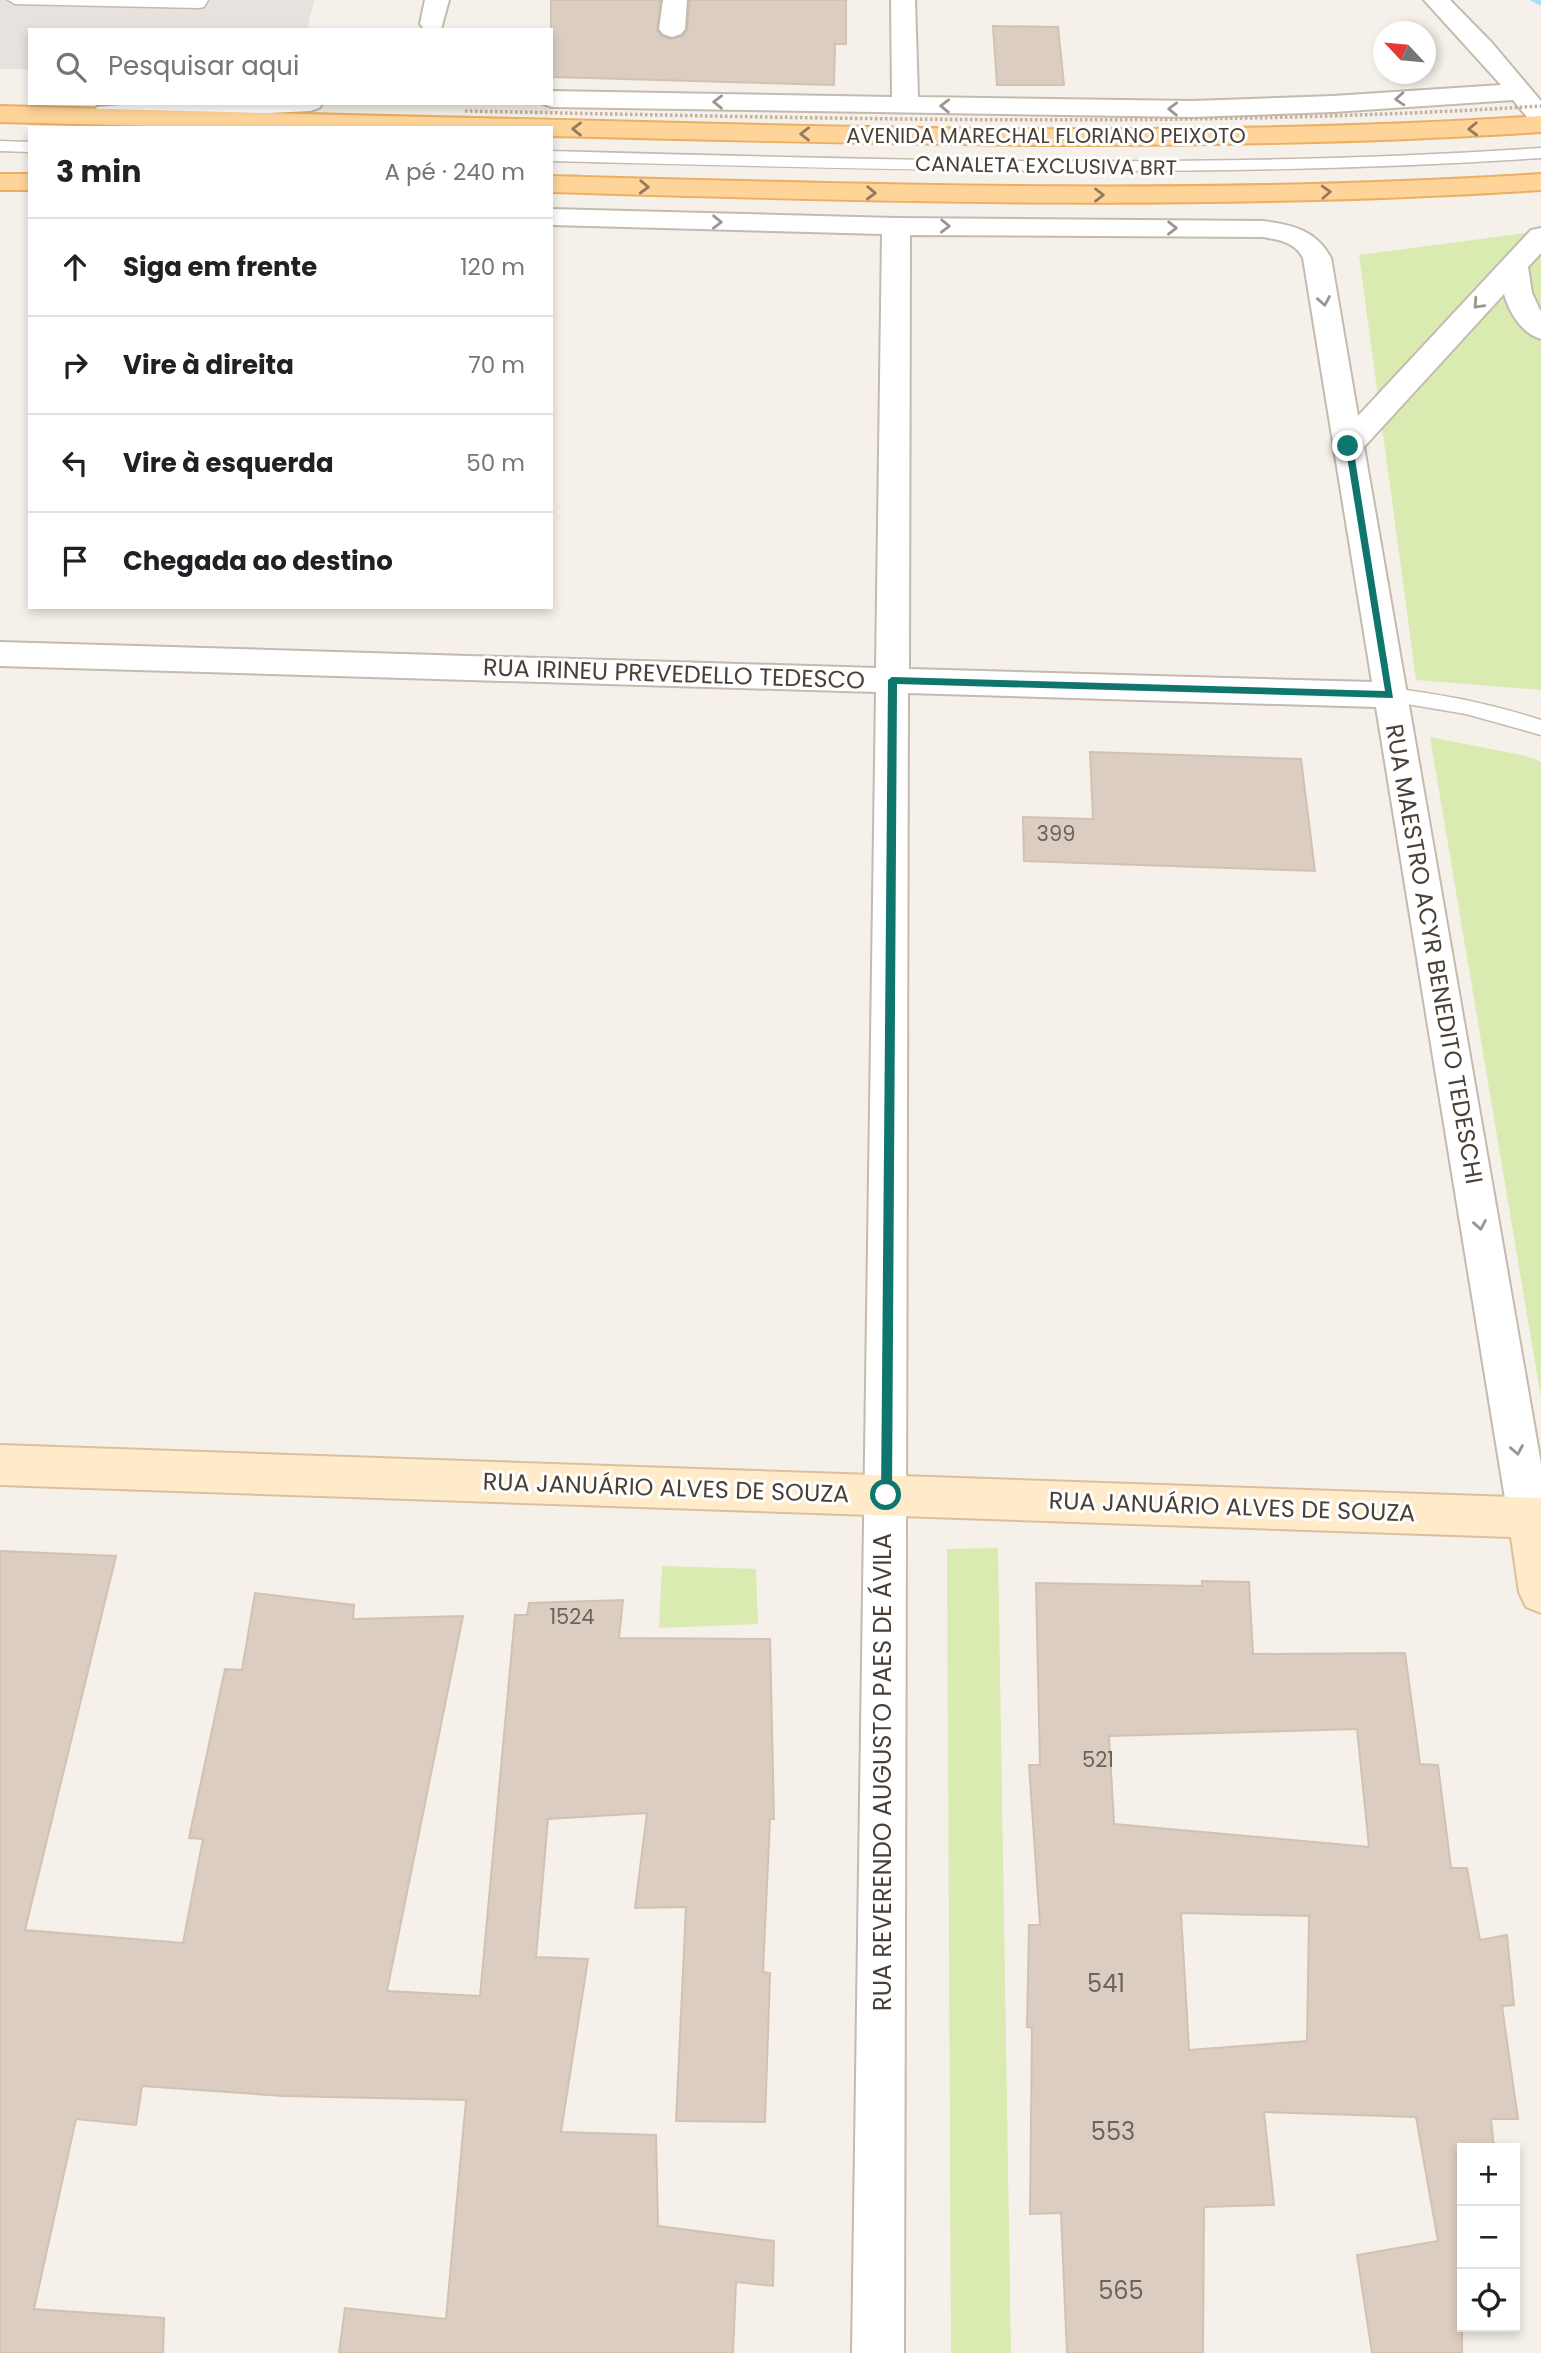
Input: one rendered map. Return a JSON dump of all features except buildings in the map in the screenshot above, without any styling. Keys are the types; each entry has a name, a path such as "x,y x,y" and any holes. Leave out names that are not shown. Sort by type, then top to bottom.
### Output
{"main road":[{"path":"0,114 463,118 526,126"},
{"name":"AVENIDA MARECHAL FLORIANO PEIXOTO","path":"553,128 1057,140 1252,137 1541,124"},
{"path":"0,184 28,182"},
{"path":"553,184 897,194 1271,195 1541,182"},
{"name":"RUA JANUÁRIO ALVES DE SOUZA","path":"0,1465 1535,1517"},
{"name":"RUA MAESTRO ACYR BENEDITO TEDESCHI","path":"1535,1517 1541,1592"}],"street":[{"path":"672,29 675,0"},
{"path":"903,0 905,105"},
{"path":"1436,0 1483,48 1517,92 1541,117"},
{"path":"553,99 1192,109 1333,104 1517,92"},
{"path":"53,115 267,105"},
{"path":"0,184 28,188"},
{"path":"553,218 896,226"},
{"name":"RUA MAESTRO ACYR BENEDITO TEDESCHI","path":"896,226 1263,229 1302,238 1312,247 1317,258 1390,695 1535,1517"},
{"name":"RUA REVERENDO AUGUSTO PAES DE ÁVILA","path":"878,2353 896,226"},
{"path":"1348,446 1541,236"},
{"path":"1514,265 1516,295 1527,316 1541,330"},
{"name":"RUA IRINEU PREVEDELLO TEDESCO","path":"0,654 1390,695"}],"lane":[{"path":"15,0 199,4 201,0"},
{"path":"0,146 28,146"},
{"name":"CANALETA EXCLUSIVA BRT","path":"553,156 1059,168 1258,166 1541,153"},
{"path":"1390,695 1446,701 1506,715 1541,728"}],"path":[{"path":"463,118 1055,122 1251,120 1541,106"}],"shaded area":[{"path":"0,0 314,0 307,28 28,28 28,69 0,69"}],"green space":[{"path":"1541,231 1541,690 1416,680 1359,255"},
{"path":"1430,737 1526,756 1541,762 1541,1398"},
{"path":"998,1548 1011,2353 951,2353 947,1549"},
{"path":"662,1566 756,1569 758,1624 659,1628"}],"waterway":[{"path":"1536,0 1541,3"}],"route":[{"path":"886,1495 892,680 1390,695 1348,446"}]}
